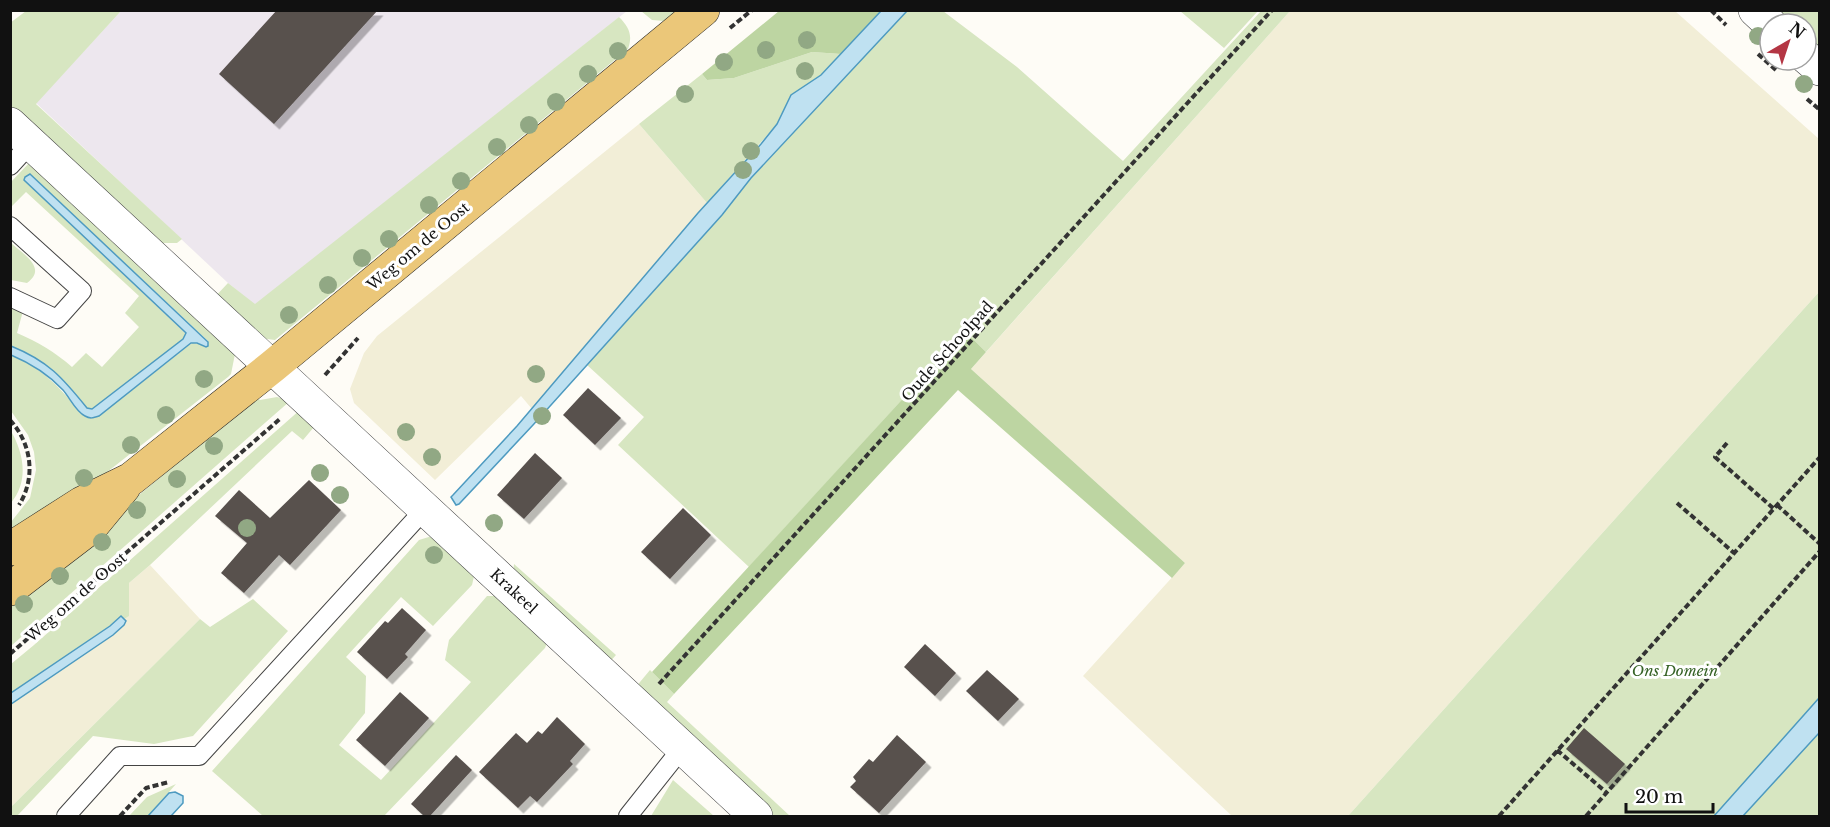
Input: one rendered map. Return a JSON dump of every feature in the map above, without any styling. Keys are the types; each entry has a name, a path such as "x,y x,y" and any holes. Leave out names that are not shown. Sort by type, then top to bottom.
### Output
{"main road":[{"name":"Weg om de Oost","path":"10,589 91,527 131,479 273,366 703,10"},
{"name":"Weg om de Oost","path":"10,549 82,503 131,479"}],"street":[{"name":"Krakeel","path":"17,144 273,366 304,398 756,816"}],"lane":[{"path":"10,226 82,291 57,319 10,297"},
{"path":"66,816 120,756 199,756 425,509"},
{"path":"628,816 682,748"}],"path":[{"name":"Oude Schoolpad","path":"638,707 1272,10"},
{"path":"1711,10 1727,26"},
{"path":"1811,82 1820,110"},
{"name":"Weg om de Oost","path":"10,654 304,398"},
{"path":"10,420 18,428 29,457 28,484 16,509"},
{"path":"1727,443 1715,457 1820,544"},
{"path":"1499,816 1820,457"},
{"path":"1677,502 1734,553"},
{"path":"1586,816 1820,551"},
{"path":"1557,750 1607,793"},
{"path":"120,816 146,788 186,777 199,756"}],"shaded area":[{"path":"121,11 627,11 255,305 228,283 36,103"},
{"path":"1290,11 1675,11 1819,139 1819,292 1348,816 1232,816 1083,676 1185,563 971,369"},
{"path":"639,124 707,203 532,409 521,396 435,480 354,403 350,389 364,353 377,336"},
{"path":"150,565 200,619 11,807 11,704 113,635 124,625 126,621 124,619 129,615 129,583"}],"green space":[{"path":"26,11 121,11 36,104 182,239 177,243 159,243 11,114 10,23"},
{"path":"641,11 677,11 664,21 652,20"},
{"path":"779,11 881,11 841,54 812,52 734,78 707,80 702,74"},
{"path":"907,11 943,11 1017,67 1123,161 1261,11 1290,11 986,352 965,331 749,567 618,445 644,417 587,365 722,215 751,178"},
{"path":"1180,11 1258,11 1224,48"},
{"path":"1819,11 1819,56 1818,12 1770,12"},
{"path":"619,17 629,31 628,49 275,340 253,337 212,300 228,283 255,304"},
{"path":"812,52 841,54 821,76 791,95 777,124 707,203 639,124 702,74 707,80 734,78"},
{"path":"30,162 235,354 231,374 228,377 97,480 11,535 11,522 30,498 36,470 34,452 28,435 11,411 11,355 42,373 82,415 99,416 192,343 208,345 208,341 30,174 24,180 186,334 183,339 92,409 87,408 54,371 34,357 11,346 11,307 23,311 17,333 46,348 72,367 86,353 102,367 139,327 125,313 139,296 26,192 11,207 10,183"},
{"path":"11,243 27,257 34,267 33,277 27,283 11,280"},
{"name":"Ons Domein","path":"1819,292 1819,816 1348,816"},
{"path":"965,331 986,352 971,369 1185,563 1172,578 958,390 674,694 652,672"},
{"path":"256,397 260,400 277,397 290,401 11,646 11,597 47,572"},
{"path":"301,409 314,427 303,440 292,431 129,583 129,616 124,619 121,616 110,626 11,693 11,664"},
{"path":"11,431 19,449 23,467 17,495 11,503"},
{"path":"432,536 475,572 472,585 433,626 401,597 346,657 366,676 365,713 339,745 381,780 471,682 445,660 449,640 487,596 498,596 548,640 545,648 384,816 263,816 212,771 419,540"},
{"path":"514,564 616,655 608,664 513,574"},
{"path":"253,599 288,631 193,736 154,744 93,736 17,816 11,816 11,807 200,619 210,627"},
{"path":"650,670 674,694 667,702 790,816 771,816 635,688"},
{"path":"673,780 714,816 651,816"},
{"path":"176,784 148,816 129,816 147,797"}],"water":[{"path":"881,11 907,11 751,178 722,215 533,425 456,505 451,497 517,426 698,213 761,144 777,124 791,95 821,75"},
{"path":"30,174 208,342 206,347 191,343 99,416 92,418 82,414 51,379 32,365 11,355 11,346 54,371 87,408 92,409 183,339 186,333 24,180"},
{"path":"121,616 126,621 113,635 11,704 11,693 110,626"},
{"path":"1819,698 1819,733 1743,816 1714,816"},
{"path":"175,792 183,796 183,803 171,816 148,816 169,793"}],"building":[{"path":"277,10 378,10 274,124 219,74"},
{"path":"588,388 621,418 595,445 563,415"},
{"path":"535,453 562,478 524,519 497,495"},
{"path":"309,480 341,510 290,565 279,555 244,593 221,573 247,543 215,516 239,490 270,518"},
{"path":"683,508 711,535 670,579 641,552"},
{"path":"402,608 426,630 405,654 408,657 387,679 357,652 385,621 388,623"},
{"path":"925,644 956,673 935,696 904,667"},
{"path":"987,670 1019,699 998,721 966,691"},
{"path":"400,692 429,718 385,766 356,740"},
{"path":"557,717 585,744 570,761 573,764 537,802 530,796 518,808 479,772 516,733 527,743 538,731 542,734"},
{"path":"1584,728 1625,764 1607,784 1566,749"},
{"path":"897,735 926,762 879,813 850,787 856,781 853,777 869,759 873,762"},
{"path":"456,755 472,770 430,816 424,816 411,804"}]}
